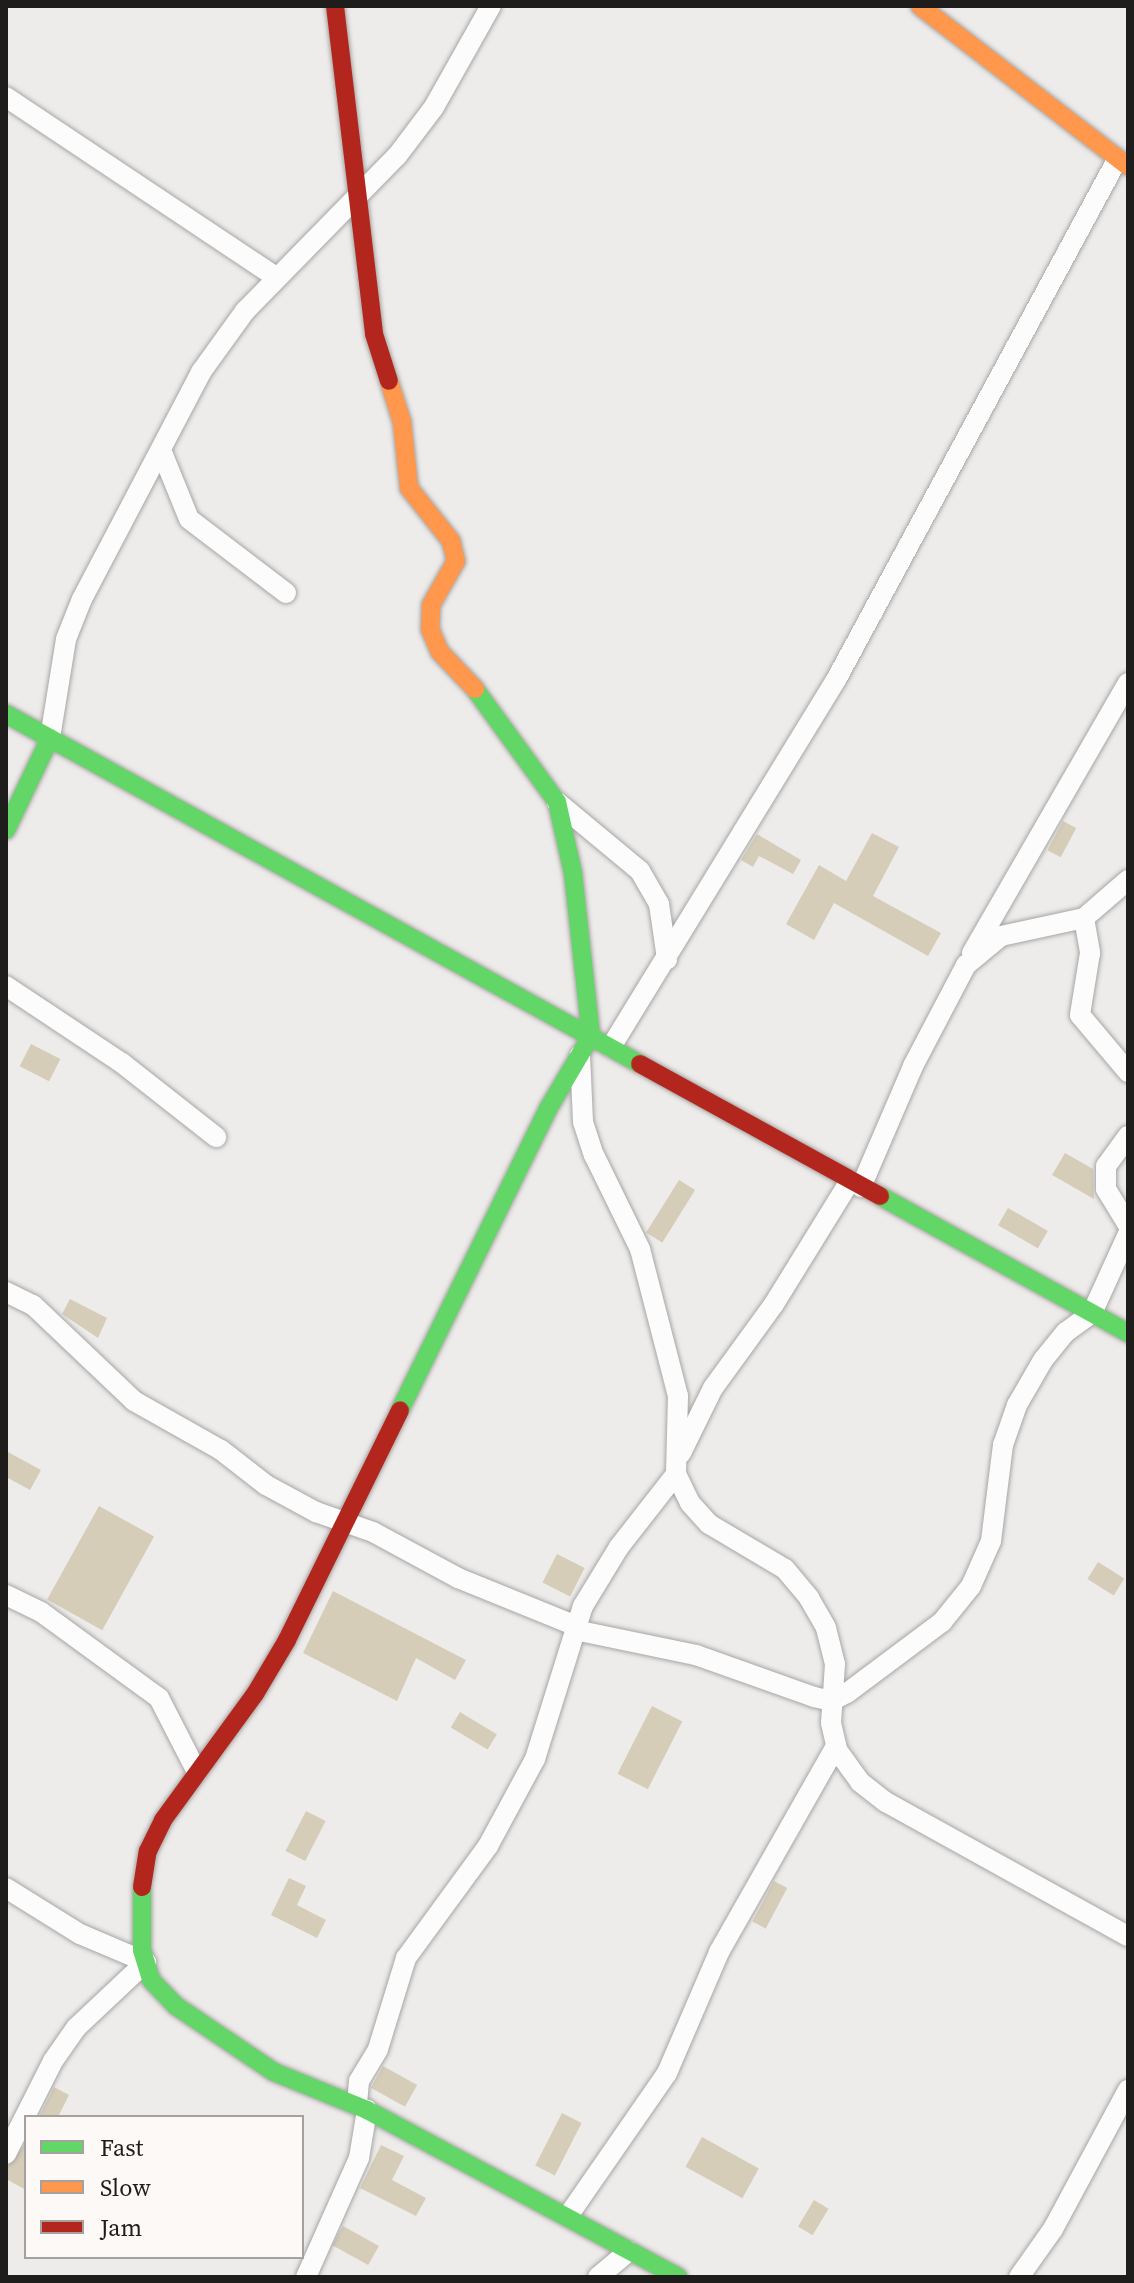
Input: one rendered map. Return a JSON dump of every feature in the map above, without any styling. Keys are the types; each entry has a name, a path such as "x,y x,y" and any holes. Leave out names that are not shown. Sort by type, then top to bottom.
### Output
{"street":[{"path":"335,6 358,196 362,270 374,334 402,422 409,488 451,541 456,561 431,605 430,629 440,652 494,709 557,802 640,871 659,904 667,959"},
{"path":"6,830 50,738 66,639 201,372 276,277 358,196 434,107 491,6"},
{"path":"611,1047 837,678 1123,163 920,6"},
{"path":"6,97 276,277"},
{"path":"161,450 189,519 286,593"},
{"path":"306,2277 359,2158 362,2107 359,2081 378,2049 406,1958 488,1846 535,1759 576,1628 619,1547 676,1469 713,1388 855,1184 966,965 1128,683"},
{"path":"6,714 1128,1333"},
{"path":"557,802 573,873 591,1036 548,1109 279,1654 197,1772 148,1851 141,1914 151,1980 176,2006 239,2050 274,2072 362,2107 678,2277"},
{"path":"966,965 1001,936 1084,918 1128,880"},
{"path":"1084,918 1090,953 1080,1015 1128,1072"},
{"path":"6,986 122,1063 216,1137"},
{"path":"580,1055 583,1122 594,1155 640,1249 678,1396 676,1469 690,1503 709,1524 785,1569 809,1598 826,1628 835,1664 831,1701 836,1746 860,1782 886,1802 1128,1936"},
{"path":"1128,1136 1106,1166 1106,1189 1128,1225"},
{"path":"831,1701 942,1622 971,1586 991,1541 1003,1445 1017,1405 1043,1360 1066,1332 1092,1313 1128,1234"},
{"path":"6,1292 33,1305 134,1401 221,1450 266,1485 576,1628 696,1655 831,1701"},
{"path":"6,1595 41,1612 159,1698 197,1772"},
{"path":"568,2216 667,2073 691,2026 719,1952 836,1746"},
{"path":"6,1888 80,1934 146,1962"},
{"path":"26,2115 53,2061 76,2028 146,1962"},
{"path":"1019,2277 1059,2218 1128,2090"},
{"path":"6,2154 24,2118"},
{"path":"598,2277 629,2251"}],"building":[{"path":"1063,821 1076,828 1061,857 1048,850"},
{"path":"872,833 899,847 873,896 941,933 928,956 834,903 814,940 786,924 819,865 846,881"},
{"path":"757,834 801,860 793,874 759,856 753,867 741,860"},
{"path":"31,1044 60,1059 49,1081 20,1066"},
{"path":"1065,1153 1093,1169 1094,1199 1052,1175"},
{"path":"679,1180 695,1190 662,1243 646,1233"},
{"path":"1008,1208 1048,1231 1038,1248 998,1225"},
{"path":"70,1299 107,1318 98,1338 62,1314"},
{"path":"6,1451 41,1470 30,1490 6,1477"},
{"path":"99,1506 154,1537 102,1630 47,1600"},
{"path":"557,1554 585,1568 570,1597 542,1583"},
{"path":"1098,1562 1124,1578 1114,1595 1087,1579"},
{"path":"333,1591 466,1660 455,1680 416,1658 397,1701 303,1653"},
{"path":"652,1706 682,1721 648,1789 617,1774"},
{"path":"460,1712 497,1734 488,1750 451,1727"},
{"path":"306,1811 326,1821 305,1861 286,1851"},
{"path":"289,1878 306,1886 297,1905 326,1920 317,1938 271,1915"},
{"path":"774,1881 787,1888 766,1929 752,1922"},
{"path":"383,2066 417,2085 405,2107 371,2088"},
{"path":"54,2087 69,2095 59,2115 40,2115"},
{"path":"562,2113 582,2123 555,2176 535,2166"},
{"path":"702,2137 759,2169 742,2198 686,2167"},
{"path":"381,2145 404,2156 392,2180 426,2198 416,2216 360,2188"},
{"path":"24,2146 24,2189 6,2179 7,2167"},
{"path":"814,2200 829,2209 813,2235 798,2227"},
{"path":"343,2226 379,2246 368,2265 332,2245"}],"traffic: fast":[{"path":"400,1410 548,1109 591,1036 573,873 557,802 475,689"},
{"path":"6,714 640,1064"},
{"path":"6,830 50,738"},
{"path":"880,1196 1128,1333"},
{"path":"142,1887 142,1950 151,1980 176,2006 274,2072 367,2110 678,2277"}],"traffic: slow":[{"path":"920,6 1128,166"},
{"path":"389,381 402,422 409,488 451,541 456,561 431,605 430,629 440,652 475,689"}],"traffic: jam":[{"path":"335,6 374,334 389,381"},
{"path":"640,1064 880,1196"},
{"path":"142,1887 148,1851 163,1820 255,1694 287,1640 400,1410"}]}
